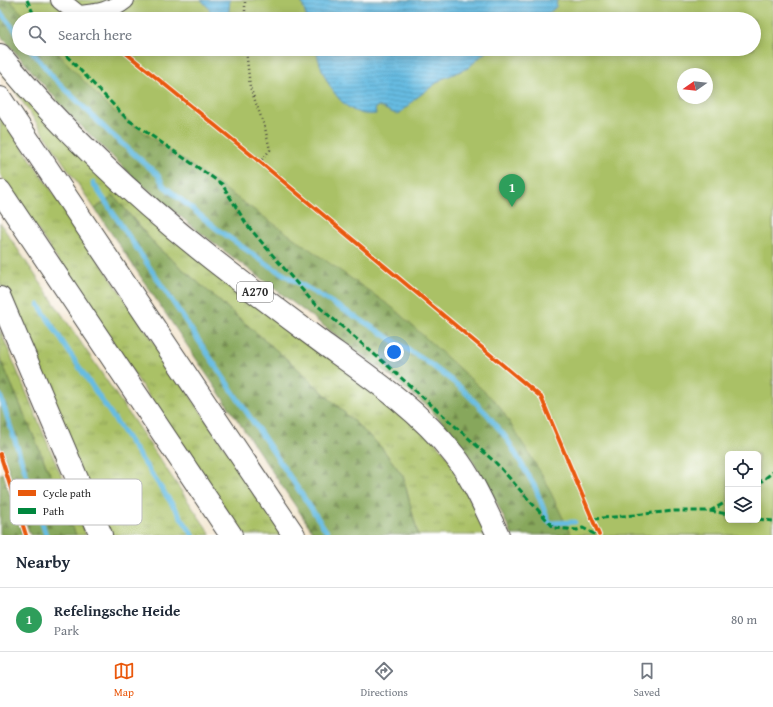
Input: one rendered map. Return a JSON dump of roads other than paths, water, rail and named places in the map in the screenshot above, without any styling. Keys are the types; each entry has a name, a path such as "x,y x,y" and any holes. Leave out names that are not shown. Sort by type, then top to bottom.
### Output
{"highway":[{"name":"A270","path":"0,55 25,84 106,170 152,211 228,272 410,408 455,456 481,501 498,535"},
{"path":"0,98 294,535"},
{"path":"0,191 232,535"},
{"path":"0,298 77,479"},
{"path":"97,525 101,535"}],"street":[{"path":"60,0 75,12"},
{"path":"103,12 112,9 125,0"}],"water":[{"path":"201,0 230,0 229,12 211,12"},
{"path":"301,0 557,0 556,7 550,12 305,12"},
{"path":"318,56 481,56 468,68 442,79 415,99 398,115 378,106 375,108 376,114 364,114 353,110 343,103 335,94 328,83"}],"waterway":[{"path":"0,12 12,27"},
{"path":"36,56 53,77 110,133 158,175 164,186 217,229 268,265 356,317 426,361 460,387 487,414 507,439 535,487 548,520 551,523 575,522"},
{"path":"93,183 329,535"},
{"path":"39,305 71,355 193,535"},
{"path":"0,395 28,479"},
{"path":"43,525 46,535"}],"place":[{"name":"Refelingsche Heide","path":"512,207"}]}
